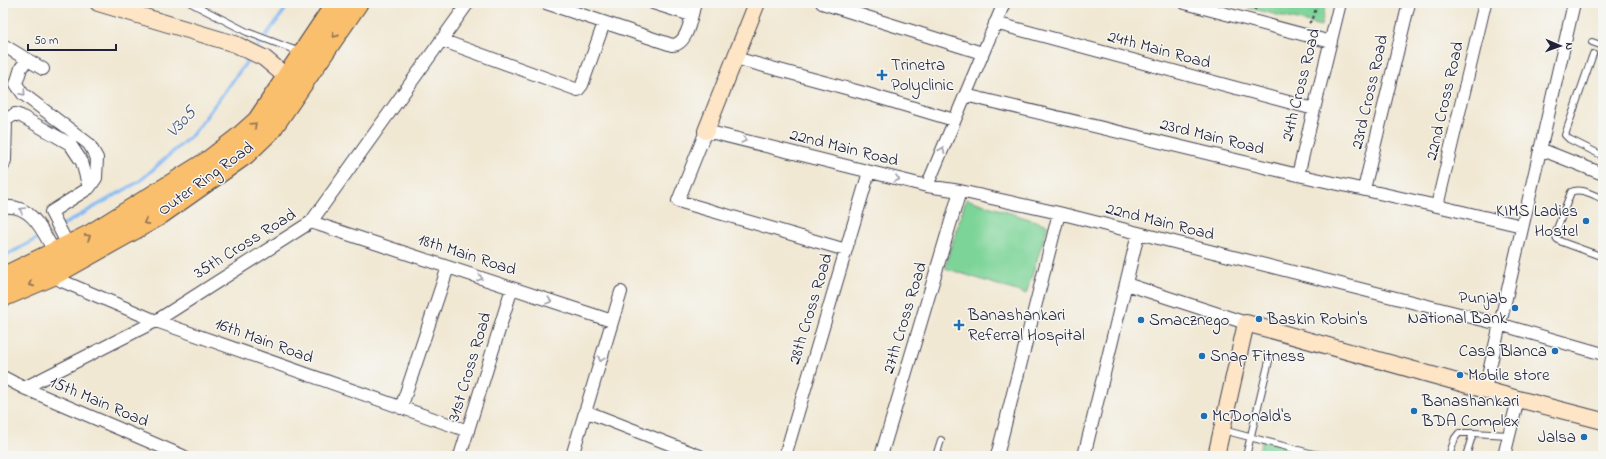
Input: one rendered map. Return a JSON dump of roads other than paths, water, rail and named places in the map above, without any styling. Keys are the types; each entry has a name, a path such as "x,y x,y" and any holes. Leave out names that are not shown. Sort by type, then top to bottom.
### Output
{"highway":[{"name":"Outer Ring Road","path":"3,278 91,235 208,162 239,138 258,121 337,3"},
{"name":"Outer Ring Road","path":"3,296 52,275 157,216 245,154 270,130 358,3"}],"street":[{"path":"98,3 235,44 264,58 288,78"},
{"name":"35th Cross Road","path":"24,388 156,321 311,222 468,3"},
{"path":"546,3 604,23 676,45 680,44 685,39 695,3"},
{"path":"653,3 692,16"},
{"path":"757,3 678,201 846,250"},
{"path":"822,3 982,54"},
{"path":"927,186 1004,3"},
{"path":"1185,3 1331,42"},
{"name":"24th Cross Road","path":"1298,175 1340,3"},
{"name":"23rd Cross Road","path":"1364,189 1409,3"},
{"name":"22nd Cross Road","path":"1438,206 1485,3"},
{"path":"1485,389 1574,3"},
{"path":"441,40 578,90 582,85 604,23"},
{"name":"24th Main Road","path":"995,23 1314,109"},
{"path":"3,45 44,68"},
{"path":"735,58 864,93 954,120"},
{"path":"27,59 21,68 16,84 23,94 89,144 94,150 97,158 96,178 89,188 38,222"},
{"name":"23rd Main Road","path":"965,95 1298,175 1522,226"},
{"path":"3,166 6,160 6,120 14,114 70,144 82,162 89,188"},
{"name":"22nd Main Road","path":"706,131 927,186 960,191 1059,213 1499,324 1603,354"},
{"path":"1540,149 1603,174"},
{"name":"28th Cross Road","path":"785,456 870,172"},
{"name":"27th Cross Road","path":"881,456 960,191"},
{"path":"3,207 20,207 38,222 62,250"},
{"path":"51,212 62,250"},
{"path":"997,456 1059,213"},
{"name":"18th Main Road","path":"311,222 612,321"},
{"path":"1084,456 1138,234"},
{"path":"401,408 448,267"},
{"name":"16th Main Road","path":"52,275 62,281 156,321 468,431"},
{"path":"1126,284 1246,323 1518,399 1603,421"},
{"name":"31st Cross Road","path":"460,456 512,288"},
{"path":"572,456 621,292"},
{"path":"1216,456 1246,323"},
{"name":"15th Main Road","path":"3,377 164,452 183,456"},
{"path":"1504,456 1518,399"},
{"path":"586,411 700,456"}],"lane":[{"path":"191,3 247,32 304,54"},
{"path":"1592,42 1603,46"},
{"path":"1593,54 1565,136 1603,156"},
{"path":"1603,198 1582,191 1576,190 1571,192 1555,234 1557,239 1562,242 1603,258"},
{"path":"1246,456 1269,361"},
{"path":"1222,430 1321,456"},
{"path":"1449,456 1455,438 1459,433 1509,435"},
{"path":"1466,456 1473,434"},
{"path":"936,456 941,440"}],"waterway":[{"name":"V305","path":"256,49 290,3"},
{"name":"V305","path":"61,226 140,181 193,134 251,56"},
{"name":"V305","path":"3,257 42,236"}],"place":[{"name":"Trinetra Polyclinic","path":"882,75"},
{"name":"KIMS Ladies Hostel","path":"1586,221"},
{"name":"Punjab National Bank","path":"1515,308"},
{"name":"Baskin Robin's","path":"1259,319"},
{"name":"Smacznego","path":"1141,320"},
{"name":"Banashankari Referral Hospital","path":"959,325"},
{"name":"Casa Blanca","path":"1555,351"},
{"name":"Snap Fitness","path":"1202,356"},
{"name":"Mobile store","path":"1460,375"},
{"name":"Banashankari BDA Complex","path":"1414,411"},
{"name":"McDonald's","path":"1204,416"},
{"name":"Jalsa","path":"1584,437"}]}
